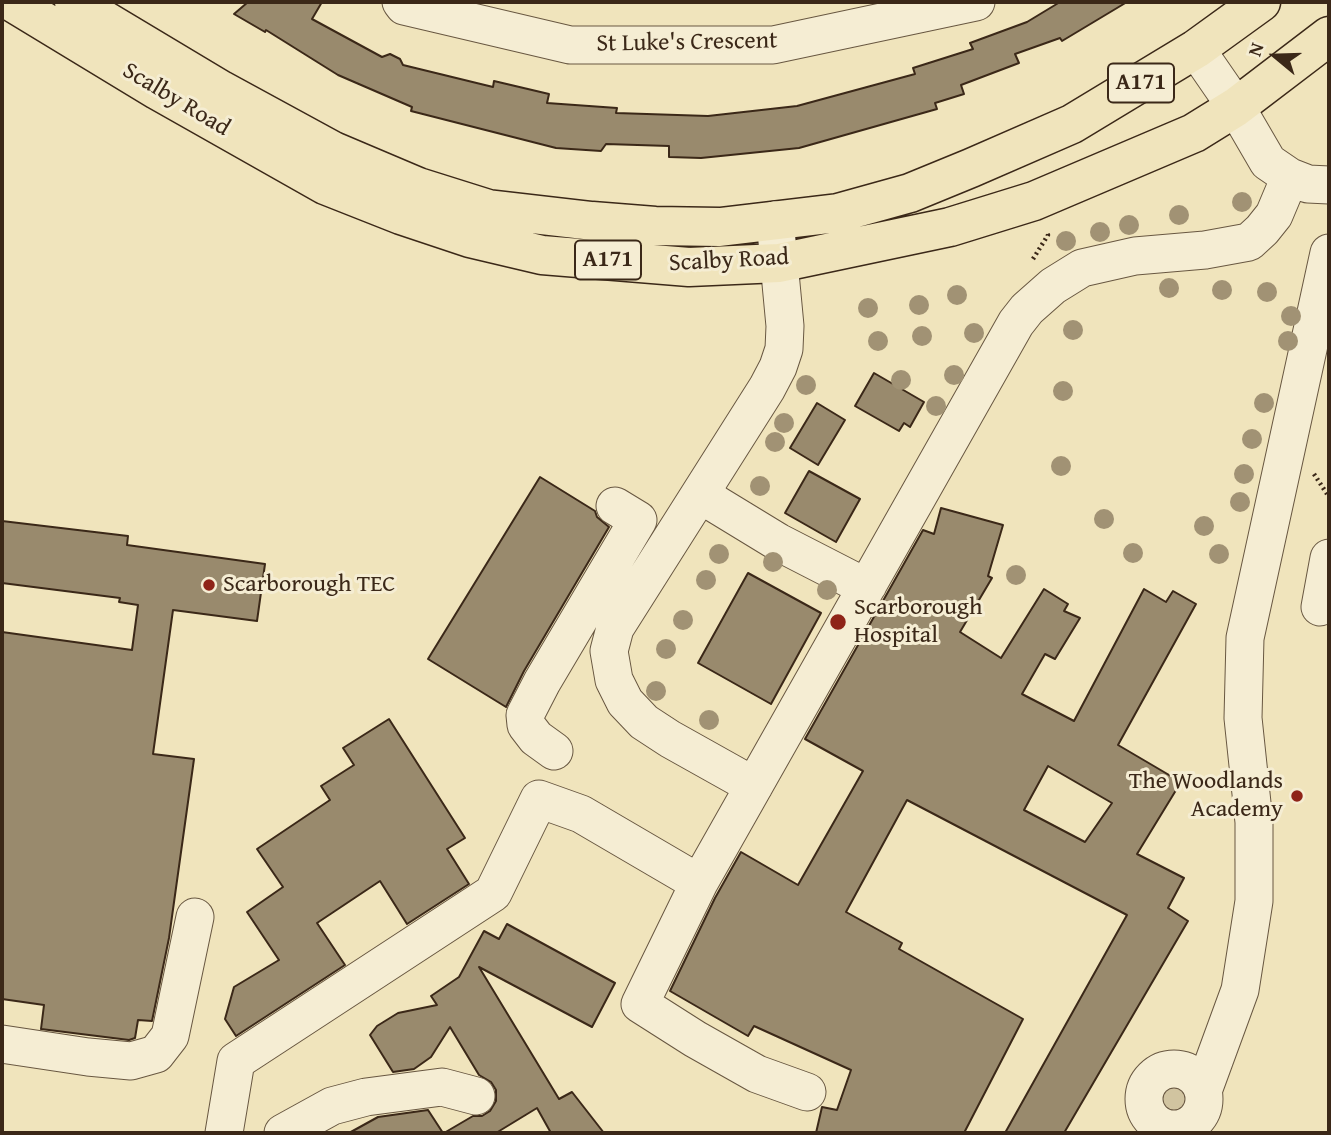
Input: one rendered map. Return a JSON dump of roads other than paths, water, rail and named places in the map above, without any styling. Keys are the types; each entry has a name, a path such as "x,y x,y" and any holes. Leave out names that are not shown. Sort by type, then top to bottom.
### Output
{"highway":[{"name":"Scalby Road","path":"12,2 157,90 325,185 401,215 470,238 542,255 689,267 779,263 950,227 1034,201 1194,133 1236,107 1329,36"},
{"name":"Scalby Road","path":"74,2 221,90 333,152 418,187 488,209 655,226 720,227 838,213 910,193 971,168 1072,124 1196,49 1261,2"}],"street":[{"name":"St Luke's Crescent","path":"401,2 404,6 570,45 773,45 976,2"},
{"path":"1196,49 1236,107 1268,162 1290,177 1308,184 1329,185"},
{"path":"807,1092 757,1074 640,1004 699,883 1010,334 1027,309 1053,286 1082,268 1135,256 1215,249 1249,242 1274,215 1290,177"},
{"path":"754,786 644,722 625,702 614,680 609,651 615,628 778,368 784,348 785,326 775,220"},
{"path":"1203,1091 1191,1074 1181,1069 1166,1070 1154,1075 1147,1084 1144,1094 1146,1111 1156,1123 1179,1131 1198,1118 1203,1105 1203,1091 1240,990 1254,901 1254,822 1243,718 1245,638 1329,253"},
{"path":"703,490 714,503 778,542 852,580 868,585"},
{"path":"554,751 536,738 526,725 525,716 542,682 638,520 615,506"},
{"path":"1320,607 1329,558"},
{"path":"223,1133 236,1061 493,893 525,793 581,814 699,883"},
{"path":"2,1044 131,1061 156,1054 170,1036 195,917"},
{"path":"283,1133 332,1106 366,1097 442,1087 476,1096"}],"place":[{"name":"Scarborough TEC","path":"209,585"},
{"name":"Scarborough Hospital","path":"838,622"},
{"name":"The Woodlands Academy","path":"1297,796"}]}
